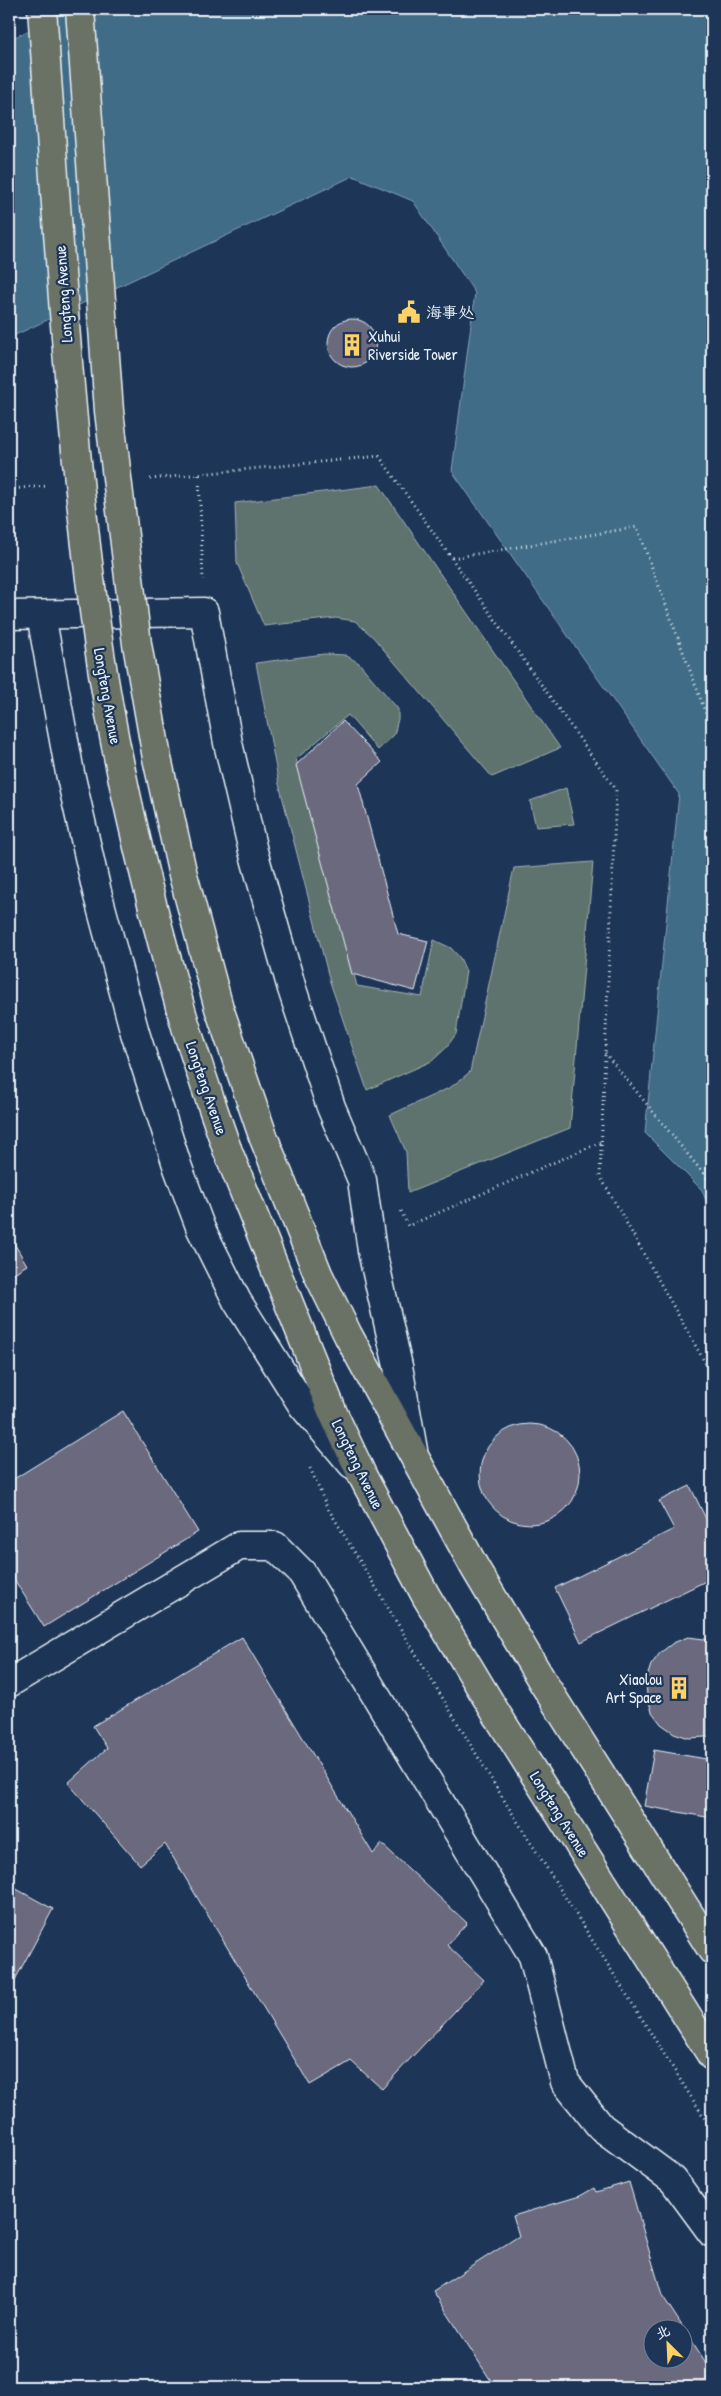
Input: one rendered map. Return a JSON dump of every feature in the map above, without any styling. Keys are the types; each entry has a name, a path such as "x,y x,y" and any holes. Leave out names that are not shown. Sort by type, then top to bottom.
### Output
{"main road":[{"name":"Longteng Avenue","path":"42,9 72,414 100,650 121,766 146,881 183,1019 227,1149 333,1413 363,1477 426,1596 496,1713 712,2056"},
{"path":"80,9 109,411 137,644 158,758 182,871 219,1008 263,1136 318,1274 348,1335 476,1568 544,1684 712,1950"}],"street":[{"path":"9,615 204,612 228,743 255,860 292,989 331,1107 362,1180 372,1251 398,1366 413,1452"},
{"path":"41,615 70,773 97,892 135,1033 178,1168 201,1229 237,1300 276,1365 304,1406 363,1477"},
{"path":"9,1682 239,1546 275,1546 302,1573 533,1956 565,2082 601,2127 673,2180 712,2233"}],"path":[{"path":"204,612 199,475 379,456 616,790 600,1176 712,1375"},
{"path":"452,558 637,527 712,730"},
{"path":"605,1054 712,1184"},
{"path":"408,1226 601,1142"},
{"path":"704,1174 712,1161"}],"green space":[{"path":"379,485 560,748 492,777 373,637 355,621 336,618 264,626 237,563 235,503"},
{"path":"324,654 345,655 359,663 398,709 398,719 394,735 378,750 348,715 296,759 357,986 422,997 434,940 451,948 460,958 466,971 456,1034 446,1048 432,1061 367,1090 330,982 279,784 256,663"},
{"path":"566,788 574,824 536,827 530,801"},
{"path":"593,862 570,1128 408,1193 406,1152 390,1115 451,1087 470,1072 514,868"}],"water":[{"path":"73,9 712,9 712,1217 702,1190 645,1133 679,794 452,471 475,293 413,201 353,176 9,338 9,40"}],"building":[{"name":"Xuhui Riverside Tower","path":"352,319 361,321 369,326 374,334 376,343 374,352 369,360 361,365 352,367 343,365 335,360 330,352 328,343 330,334 335,326 343,321"},
{"path":"343,721 382,762 358,784 398,934 428,941 415,991 352,974 296,765"},
{"path":"9,1235 27,1265 9,1276"},
{"path":"123,1411 198,1532 44,1627 9,1571 9,1482"},
{"path":"530,1424 549,1427 566,1438 577,1455 580,1474 577,1493 566,1510 549,1521 530,1524 511,1521 494,1510 483,1493 480,1474 483,1455 494,1438 511,1427"},
{"path":"690,1486 712,1531 712,1578 581,1642 555,1588 674,1529 659,1501"},
{"path":"242,1637 373,1854 382,1844 467,1923 447,1945 484,1980 382,2089 351,2061 310,2085 165,1844 140,1865 68,1783 107,1748 93,1726"},
{"name":"Xiaolou Art Space","path":"688,1637 712,1640 712,1735 705,1737 689,1738 674,1733 661,1724 652,1712 647,1696 646,1680 651,1665 660,1653 673,1643"},
{"path":"654,1750 712,1760 712,1818 644,1806"},
{"path":"9,1885 53,1909 9,1991"},
{"path":"629,2182 662,2295 677,2318 644,2318 644,2368 694,2368 694,2344 712,2372 712,2387 495,2387 433,2291 519,2236 513,2216 580,2196 594,2188 596,2192"}],"place":[{"name":"海事处","path":"409,312"},
{"name":"Xuhui Riverside Tower","path":"352,345"},
{"name":"Xiaolou Art Space","path":"679,1688"}]}
